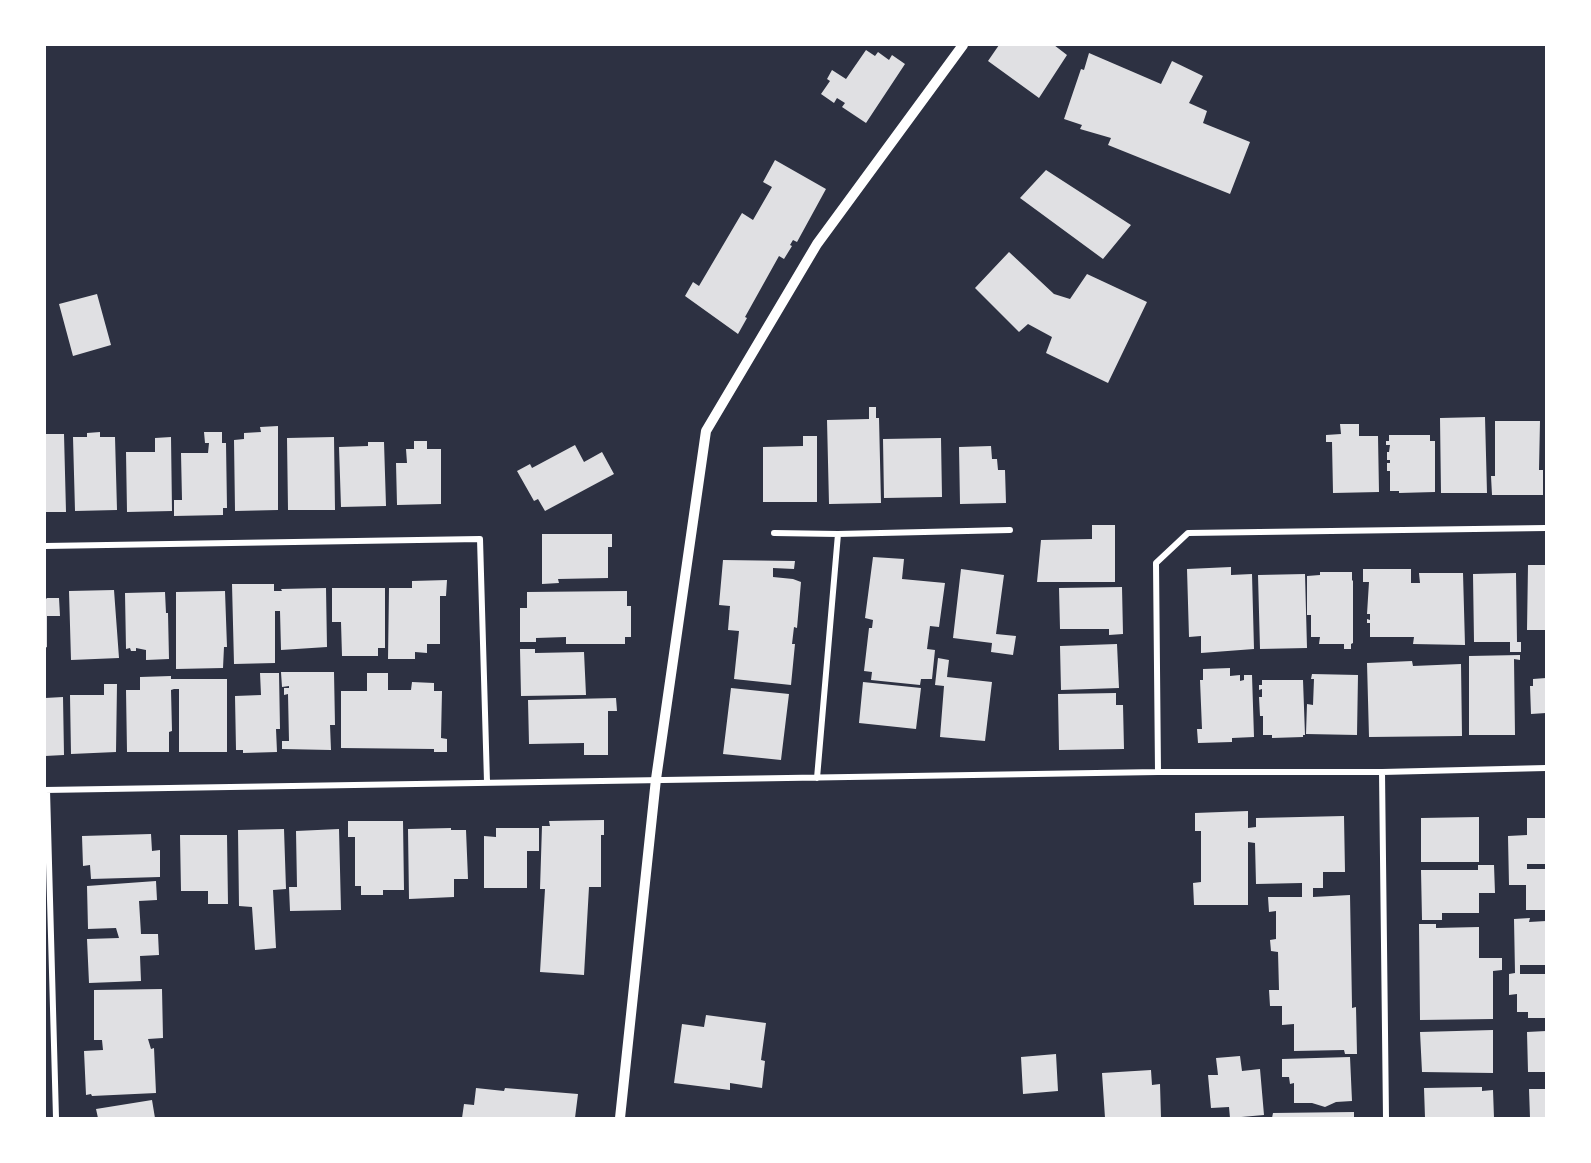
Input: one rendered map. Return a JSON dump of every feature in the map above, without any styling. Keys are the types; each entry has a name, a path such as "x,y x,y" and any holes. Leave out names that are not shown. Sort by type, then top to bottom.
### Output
{"street":[{"path":"620,1118 656,779 706,431 817,244 963,45"},
{"path":"1158,772 1156,562 1188,533 1546,528"},
{"path":"774,533 838,534 1010,530"},
{"path":"817,778 838,534"},
{"path":"45,546 480,539 487,782"},
{"path":"56,1118 46,790 656,779 1158,772 1382,772 1546,768"},
{"path":"1382,772 1386,1118"}],"building":[{"path":"999,45 1054,45 1067,55 1039,98 988,61"},
{"path":"866,50 875,56 878,52 889,60 892,55 905,64 866,123 842,107 845,103 837,98 834,103 821,94 830,81 827,79 832,70 846,79"},
{"path":"1089,53 1161,84 1172,61 1203,76 1189,103 1207,111 1203,123 1250,142 1230,194 1108,145 1111,138 1080,129 1082,125 1064,119 1081,69 1084,70"},
{"path":"775,160 826,189 797,242 793,240 784,259 779,256 738,334 685,296 693,282 699,286 742,213 753,220 772,187 763,182"},
{"path":"1046,170 1131,225 1103,259 1020,198"},
{"path":"1009,252 1054,294 1070,299 1087,274 1147,302 1108,383 1046,353 1052,337 1028,324 1019,332 975,288"},
{"path":"97,294 111,345 73,356 59,304"},
{"path":"869,407 876,407 876,418 879,418 881,503 829,504 827,420 869,419"},
{"path":"1485,417 1487,493 1441,493 1440,418"},
{"path":"1495,421 1540,421 1539,470 1543,470 1543,495 1492,495 1491,476 1495,476"},
{"path":"1340,424 1359,424 1359,436 1378,436 1379,492 1333,493 1332,442 1326,442 1326,435 1341,434"},
{"path":"278,426 278,510 235,511 234,440 244,439 244,433 261,432 260,427"},
{"path":"100,432 100,437 115,437 117,510 75,511 73,437 87,437 87,433"},
{"path":"204,432 222,432 222,443 226,443 227,508 223,508 223,515 174,516 174,500 182,500 181,453 208,453 209,443 205,443"},
{"path":"45,434 64,434 66,512 45,512"},
{"path":"1389,435 1430,435 1430,441 1435,441 1435,492 1390,491 1390,471 1387,471 1387,463 1390,463 1390,460 1387,460 1387,452 1389,452 1390,445 1386,445"},
{"path":"803,436 817,436 817,502 763,502 763,447 803,446"},
{"path":"171,437 172,511 127,512 126,452 155,452 155,438"},
{"path":"334,437 335,510 288,510 287,438"},
{"path":"941,438 942,497 884,498 883,439"},
{"path":"414,441 427,441 427,449 441,449 441,504 397,505 396,463 407,463 406,449 414,449"},
{"path":"368,442 384,442 386,506 341,507 339,447 368,446"},
{"path":"575,445 584,462 602,452 614,474 545,511 538,499 534,501 517,471 530,464 532,468"},
{"path":"991,446 992,459 997,459 998,470 1005,470 1006,503 960,504 959,447"},
{"path":"1092,525 1115,525 1115,582 1037,582 1041,540 1092,539"},
{"path":"542,534 612,534 612,547 608,547 608,578 558,579 559,583 542,584"},
{"path":"873,557 904,559 902,579 945,583 939,627 930,626 927,649 935,650 932,679 921,679 920,685 871,680 872,672 864,671 869,628 872,628 873,620 865,618"},
{"path":"723,560 795,561 794,569 773,568 773,577 801,582 797,628 794,627 792,644 795,644 791,685 734,679 739,631 728,630 730,606 719,605"},
{"path":"1528,565 1546,565 1546,630 1527,630"},
{"path":"1231,567 1231,575 1252,574 1254,649 1201,653 1201,636 1189,637 1187,569"},
{"path":"961,569 1004,575 996,634 1016,636 1013,655 991,652 992,643 953,638"},
{"path":"1363,569 1411,569 1411,583 1420,583 1419,573 1463,573 1465,645 1413,644 1414,637 1370,637 1370,623 1367,623 1367,619 1370,620 1370,614 1367,614 1369,582 1363,582"},
{"path":"1320,572 1352,572 1353,643 1351,649 1344,649 1344,644 1319,644 1320,637 1311,637 1311,615 1307,615 1307,576 1320,575"},
{"path":"1516,573 1517,642 1521,642 1521,652 1510,652 1510,642 1474,642 1473,574"},
{"path":"1305,574 1307,648 1260,649 1258,575"},
{"path":"447,580 446,596 440,596 440,644 427,644 427,653 415,652 415,659 388,659 389,588 412,588 412,581"},
{"path":"232,584 274,584 274,591 326,588 327,647 281,650 280,611 275,611 275,663 234,664"},
{"path":"1122,587 1123,634 1109,635 1109,629 1060,629 1059,588"},
{"path":"332,588 385,588 385,648 378,648 378,656 342,656 341,622 332,622"},
{"path":"114,590 119,658 71,660 69,591"},
{"path":"225,591 227,647 224,647 223,668 176,669 176,592"},
{"path":"627,591 627,606 631,606 631,637 625,637 625,644 566,644 566,637 536,638 536,642 520,642 520,608 527,608 527,592"},
{"path":"165,592 169,659 146,660 146,650 126,649 125,593"},
{"path":"59,598 60,616 47,616 47,647 45,648 45,600"},
{"path":"1117,644 1119,688 1061,690 1060,646"},
{"path":"520,649 535,649 535,653 584,652 586,695 521,696"},
{"path":"1520,655 1520,660 1514,659 1515,735 1469,735 1469,656"},
{"path":"938,658 949,660 947,677 992,682 985,741 940,737 944,686 935,685"},
{"path":"1412,661 1413,666 1461,664 1462,736 1369,737 1367,663"},
{"path":"1230,668 1230,676 1240,675 1240,681 1244,680 1244,675 1252,675 1254,737 1232,738 1232,742 1198,743 1197,729 1202,729 1200,680 1203,680 1203,669"},
{"path":"281,672 334,672 335,725 330,725 331,750 282,749 282,741 289,741 288,694 284,695 284,688 289,688 289,686 282,687"},
{"path":"260,673 279,673 280,729 276,729 277,752 243,753 243,750 236,750 235,696 261,695"},
{"path":"367,673 388,673 388,690 411,690 412,682 434,683 434,691 442,691 441,738 447,739 447,752 434,752 434,749 341,748 341,691 367,691"},
{"path":"1312,674 1358,675 1357,735 1306,734 1307,704 1313,705 1314,679 1311,679"},
{"path":"171,676 171,679 227,679 227,752 179,752 179,689 174,689 171,690 172,731 169,732 169,752 127,752 126,690 140,690 140,677"},
{"path":"1546,678 1546,713 1531,714 1530,686 1533,686 1533,679"},
{"path":"1262,680 1303,680 1305,735 1303,737 1272,738 1272,735 1263,735 1263,716 1260,716 1259,697 1262,697 1262,689 1259,690 1259,685 1262,685"},
{"path":"863,682 921,688 916,729 859,723"},
{"path":"104,684 117,684 116,752 71,754 70,695 104,695"},
{"path":"731,688 789,694 781,760 723,754"},
{"path":"1116,693 1116,705 1123,705 1124,749 1059,750 1058,694"},
{"path":"63,697 64,755 45,756 45,698"},
{"path":"616,698 617,711 608,711 608,755 584,755 584,743 529,744 528,700"},
{"path":"1248,811 1248,828 1256,827 1256,818 1344,816 1345,872 1323,872 1323,888 1313,888 1313,897 1350,895 1352,1008 1356,1007 1357,1054 1345,1054 1344,1050 1294,1051 1294,1024 1282,1025 1282,1006 1270,1006 1269,990 1279,990 1278,952 1271,951 1270,940 1276,939 1276,911 1269,912 1268,897 1302,897 1302,883 1256,884 1255,843 1248,842 1248,905 1194,905 1193,883 1201,882 1201,831 1195,831 1195,813"},
{"path":"1479,817 1479,862 1421,862 1421,818"},
{"path":"1527,818 1546,818 1546,864 1527,864 1527,869 1546,869 1546,910 1526,910 1526,885 1509,885 1508,836 1527,835"},
{"path":"604,820 604,835 601,835 601,887 589,887 584,975 540,972 545,889 540,889 542,826 550,826 549,821"},
{"path":"348,821 403,821 404,890 383,890 383,895 361,895 361,886 355,886 355,837 348,837"},
{"path":"451,828 451,830 466,830 468,879 454,879 454,897 409,899 408,829"},
{"path":"496,828 539,828 539,851 527,851 527,888 484,888 484,836 496,837"},
{"path":"284,829 286,889 273,890 276,948 255,950 252,907 239,906 238,830"},
{"path":"339,829 341,910 290,911 289,887 297,887 296,831"},
{"path":"151,834 152,851 160,850 160,877 91,879 90,865 83,866 82,836"},
{"path":"180,835 227,835 228,904 208,904 208,891 181,891"},
{"path":"1478,865 1494,865 1495,893 1479,893 1479,913 1442,913 1442,920 1422,920 1421,870 1478,870"},
{"path":"156,881 157,900 139,901 141,934 158,934 159,955 140,956 141,981 89,983 87,939 119,938 116,928 88,929 87,886"},
{"path":"1530,918 1529,922 1546,921 1546,965 1520,965 1520,974 1546,974 1546,1018 1528,1018 1528,1012 1517,1012 1517,994 1509,995 1509,974 1515,973 1514,919"},
{"path":"1419,924 1436,924 1436,928 1479,927 1479,958 1502,958 1502,970 1493,971 1493,1019 1420,1020"},
{"path":"162,989 163,1038 148,1039 151,1049 154,1048 156,1093 86,1095 84,1051 103,1050 102,1040 94,1040 94,990"},
{"path":"706,1015 766,1023 761,1060 765,1061 762,1088 730,1083 730,1090 674,1083 682,1024 704,1027"},
{"path":"1493,1030 1493,1073 1422,1072 1420,1032"},
{"path":"1546,1031 1546,1072 1528,1072 1527,1032"},
{"path":"1056,1054 1058,1091 1023,1094 1021,1057"},
{"path":"1240,1056 1242,1071 1260,1069 1264,1115 1230,1118 1229,1107 1211,1108 1208,1075 1218,1075 1216,1058"},
{"path":"1350,1057 1352,1101 1336,1102 1325,1107 1312,1103 1294,1103 1294,1083 1290,1084 1289,1077 1282,1077 1282,1059"},
{"path":"1151,1070 1152,1085 1160,1084 1161,1118 1105,1118 1102,1073"},
{"path":"1482,1087 1482,1091 1493,1090 1494,1118 1425,1118 1424,1088"},
{"path":"476,1088 578,1094 575,1118 462,1118 464,1104 474,1105"},
{"path":"1529,1089 1546,1089 1546,1118 1530,1118"},
{"path":"152,1100 155,1118 98,1118 96,1109"},
{"path":"1354,1112 1354,1118 1272,1118 1273,1113"}]}
